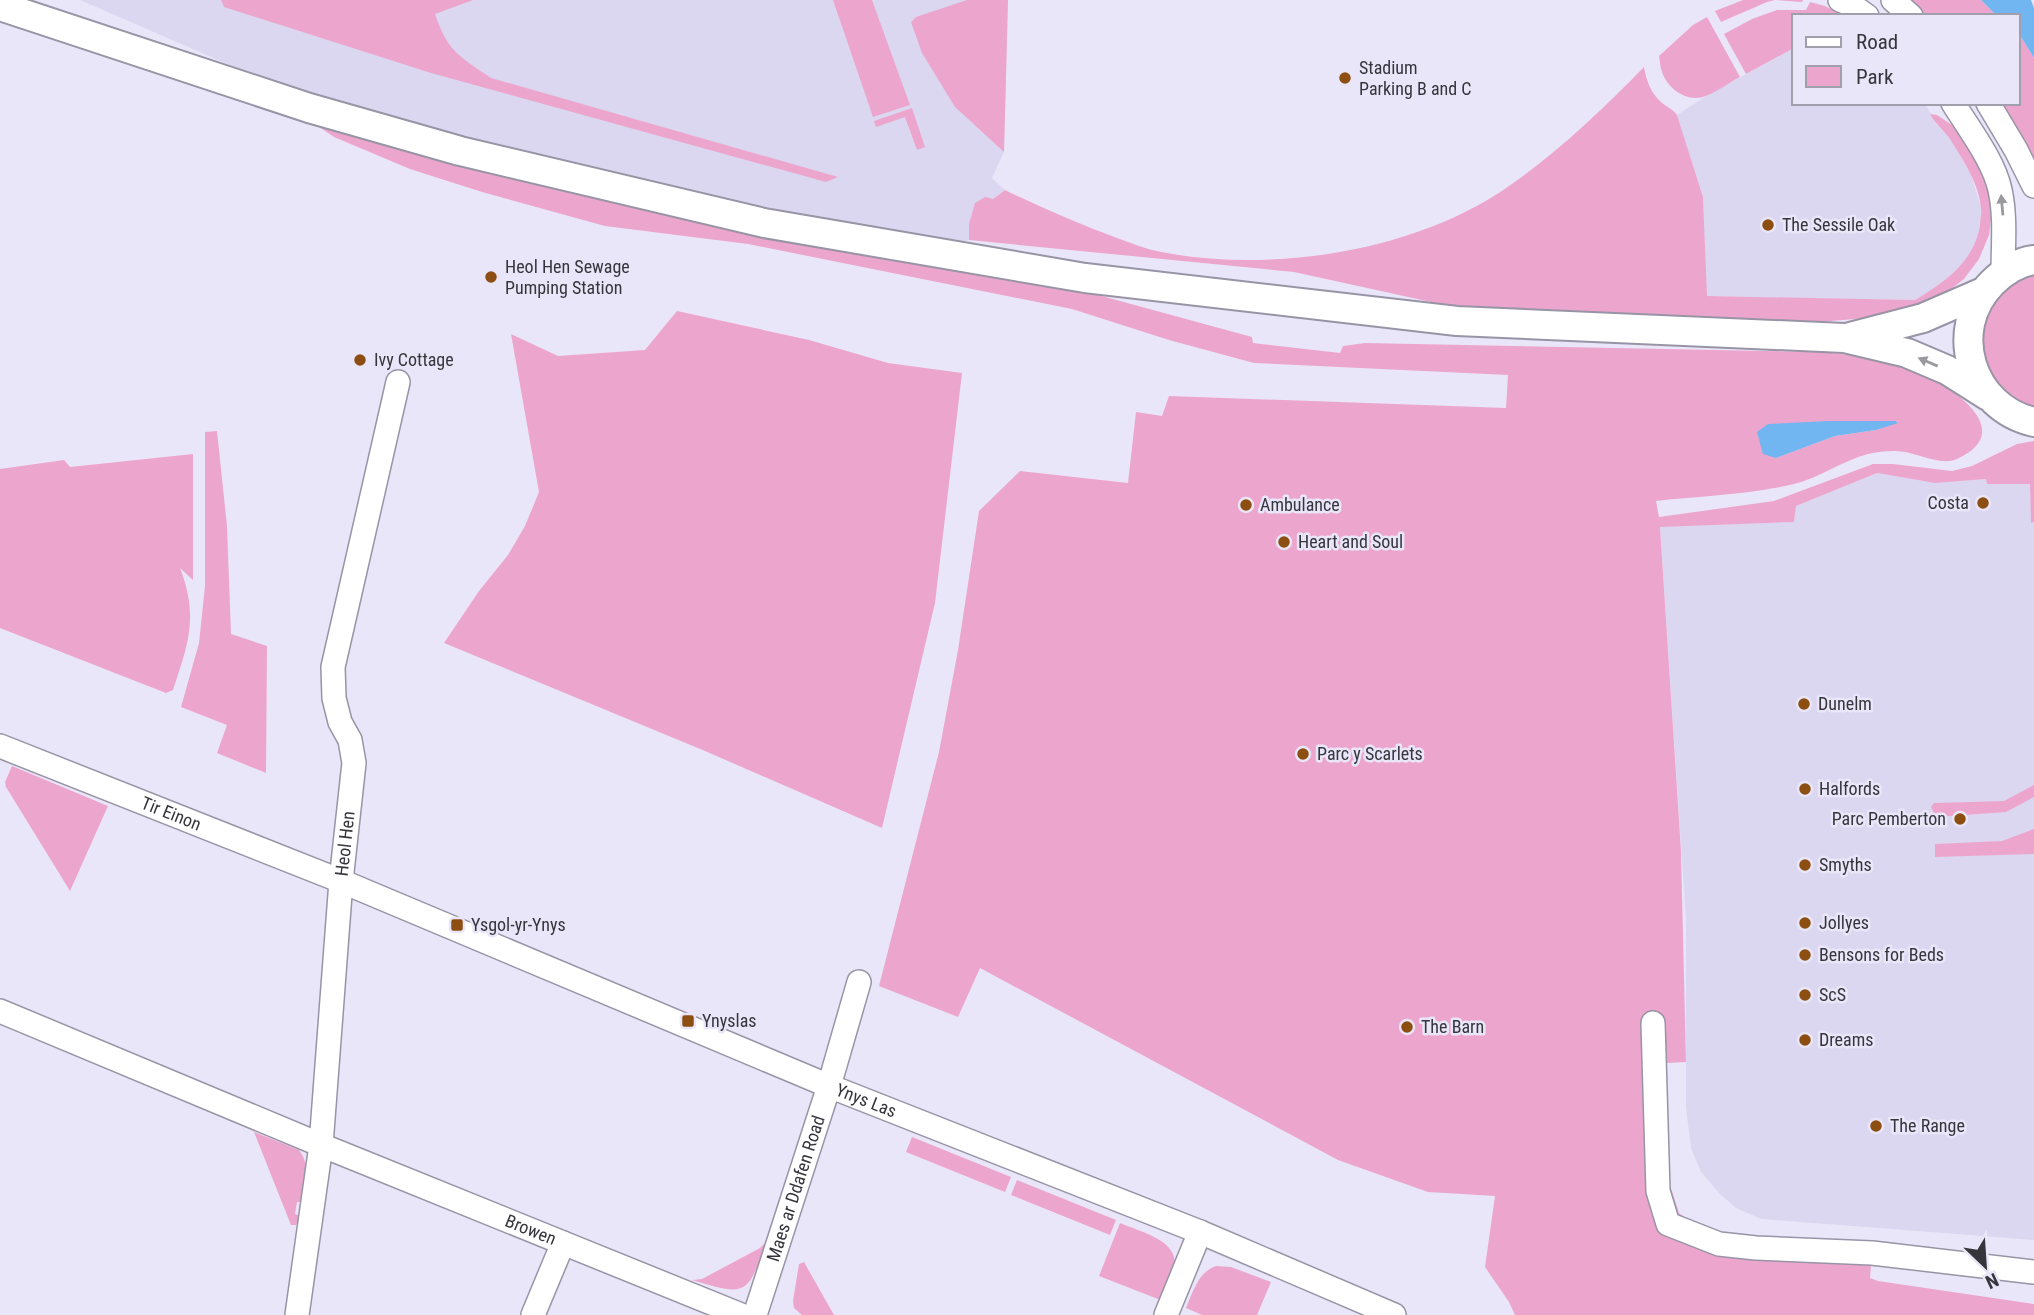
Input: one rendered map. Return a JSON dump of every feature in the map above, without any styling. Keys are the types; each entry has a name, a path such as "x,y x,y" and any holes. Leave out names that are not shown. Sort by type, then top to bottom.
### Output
{"main road":[{"path":"0,6 309,108 460,151 764,223 1085,278 1457,321 1844,338 1907,353 1947,370 1988,396 2009,414 2034,422"},
{"path":"1844,338 1923,318 1983,292 2003,273 2034,260"},
{"path":"1983,292 1971,317 1968,345 1973,372 1988,396"}],"street":[{"path":"1840,0 1864,14"},
{"path":"1893,0 1909,14"},
{"path":"1955,105 1991,166 2000,189 2003,214 2003,273"},
{"path":"1989,105 2034,186"},
{"name":"Heol Hen","path":"297,1315 321,1145 341,881 354,763 350,740 340,722 334,698 333,667 398,383"},
{"name":"Tir Einon","path":"0,746 341,881"},
{"name":"Ynys Las","path":"341,881 829,1086 1200,1232 1394,1315"},
{"name":"Maes ar Ddafen Road","path":"755,1315 829,1086 859,982"},
{"path":"0,1011 321,1145"},
{"path":"1653,1023 1658,1191 1668,1224 1719,1244 1872,1253 2034,1272"},
{"name":"Browen","path":"321,1145 741,1315"},
{"path":"1166,1315 1200,1232"},
{"path":"533,1315 563,1243"}],"shaded area":[{"path":"80,0 1008,0 1004,152 992,178 1005,190 969,224 969,240 952,245 869,232 482,143 262,79"},
{"path":"1792,49 1792,105 1926,105 1935,123 1951,139 1971,175 1982,210 1978,237 1965,262 1940,285 1915,300 1706,296 1703,197 1677,115"},
{"name":"Parc Pemberton","path":"1877,473 1935,483 1987,479 1987,484 2030,484 2031,522 2034,522 2034,1240 1761,1219 1736,1208 1720,1194 1701,1172 1691,1148 1686,1108 1686,921 1660,526 1794,522 1796,506"}],"green space":[{"path":"221,0 473,0 435,14 445,37 456,52 491,78 838,177 826,182 431,73 224,7"},
{"path":"833,0 872,0 910,105 873,117"},
{"path":"967,0 1008,0 1004,152 955,107 922,53 911,22 916,17"},
{"path":"1743,0 1775,0 1721,22 1715,11"},
{"path":"1905,0 1981,0 1995,14 1924,14"},
{"path":"1810,2 1841,14 1792,14 1792,49 1746,74 1724,34 1752,19 1777,10 1806,10"},
{"path":"1707,17 1740,77 1706,96 1692,98 1669,84 1662,72 1659,56 1693,25"},
{"path":"2020,35 2034,58 2034,162 2002,105 2020,105"},
{"path":"1644,67 1653,93 1677,115 1703,197 1707,296 1915,300 1947,278 1972,250 1980,225 1980,199 1967,167 1951,140 1930,114 1937,115 1958,129 1985,176 1992,211 1989,235 1979,259 1964,279 1937,300 1880,317 1768,326 1463,309 1294,272 969,240 969,224 975,203 985,197 993,199 1005,190 1139,246 1196,257 1242,260 1289,258 1384,242 1429,228 1471,209 1509,186 1579,130"},
{"path":"912,108 925,147 917,150 905,117 876,127 874,121"},
{"path":"300,114 743,230 901,262 1087,292 1252,337 1253,343 1340,353 1343,346 1365,343 1822,352 1878,359 1911,369 1949,389 1966,402 1978,417 1982,431 1976,446 1957,459 1934,460 1901,451 1871,453 1813,478 1777,488 1656,501 1659,517 1774,501 1873,464 1952,471 1972,466 2017,444 2034,441 2034,522 2031,523 2030,484 1987,484 1986,479 1935,483 1877,473 1796,506 1794,522 1660,527 1681,851 1686,1062 1667,1063 1668,1179 1679,1213 1707,1233 1872,1253 1870,1278 2034,1304 2034,1315 1515,1315 1485,1267 1495,1196 1428,1192 1338,1160 980,968 958,1017 879,986 939,752 979,511 1020,471 1128,483 1136,412 1162,416 1169,396 1506,408 1508,375 1254,363 1169,340 1072,309 748,244 605,226 410,169 334,137","holes":["1828,421 1898,422 1876,430 1835,436 1776,458"]},
{"path":"2034,271 2034,407 2025,406 2006,396 1980,361 1979,318 2005,282"},
{"path":"677,311 809,340 888,363 962,373 935,603 882,828 444,643 479,591 508,555 525,526 539,492 511,334 558,356 645,350"},
{"path":"217,431 227,526 231,634 267,646 266,773 217,753 227,725 181,707 199,643 205,586 205,432"},
{"path":"193,454 193,580 180,568 189,601 189,630 173,690 166,693 0,628 0,469 64,460 70,467"},
{"path":"12,766 108,806 70,891 6,787 5,782"},
{"path":"2034,785 2034,797 2006,812 1936,817 1931,807 1934,803 2004,801"},
{"path":"2034,829 2034,854 1935,857 1935,844 2002,841"},
{"path":"254,1132 299,1150 303,1156 306,1182 303,1202 297,1202 295,1214 300,1216 296,1225 291,1225"},
{"path":"912,1137 1011,1177 1005,1192 906,1152"},
{"path":"1017,1180 1116,1220 1110,1235 1011,1195"},
{"path":"1120,1223 1155,1237 1174,1255 1174,1273 1163,1301 1099,1276"},
{"path":"767,1241 755,1272 743,1287 725,1289 692,1280 702,1279 760,1248"},
{"path":"804,1262 834,1315 802,1315 794,1308 799,1264"},
{"path":"1216,1266 1231,1267 1271,1282 1257,1315 1202,1315 1186,1308 1200,1278"}],"water":[{"path":"1981,0 2031,0 2034,8 2034,58 2020,35 2020,14 1995,14"},
{"path":"1828,421 1898,423 1876,430 1835,436 1776,458 1763,454 1757,432 1768,424"}],"place":[{"name":"Stadium Parking B and C","path":"1345,78"},
{"name":"The Sessile Oak","path":"1768,225"},
{"name":"Heol Hen Sewage Pumping Station","path":"491,277"},
{"name":"Ivy Cottage","path":"360,360"},
{"name":"Costa","path":"1983,503"},
{"name":"Ambulance","path":"1246,505"},
{"name":"Heart and Soul","path":"1284,542"},
{"name":"Dunelm","path":"1804,704"},
{"name":"Parc y Scarlets","path":"1303,754"},
{"name":"Halfords","path":"1805,789"},
{"name":"Parc Pemberton","path":"1960,819"},
{"name":"Smyths","path":"1805,865"},
{"name":"Jollyes","path":"1805,923"},
{"name":"Ysgol-yr-Ynys","path":"457,925"},
{"name":"Bensons for Beds","path":"1805,955"},
{"name":"ScS","path":"1805,995"},
{"name":"Ynyslas","path":"688,1021"},
{"name":"The Barn","path":"1407,1027"},
{"name":"Dreams","path":"1805,1040"},
{"name":"The Range","path":"1876,1126"}]}
